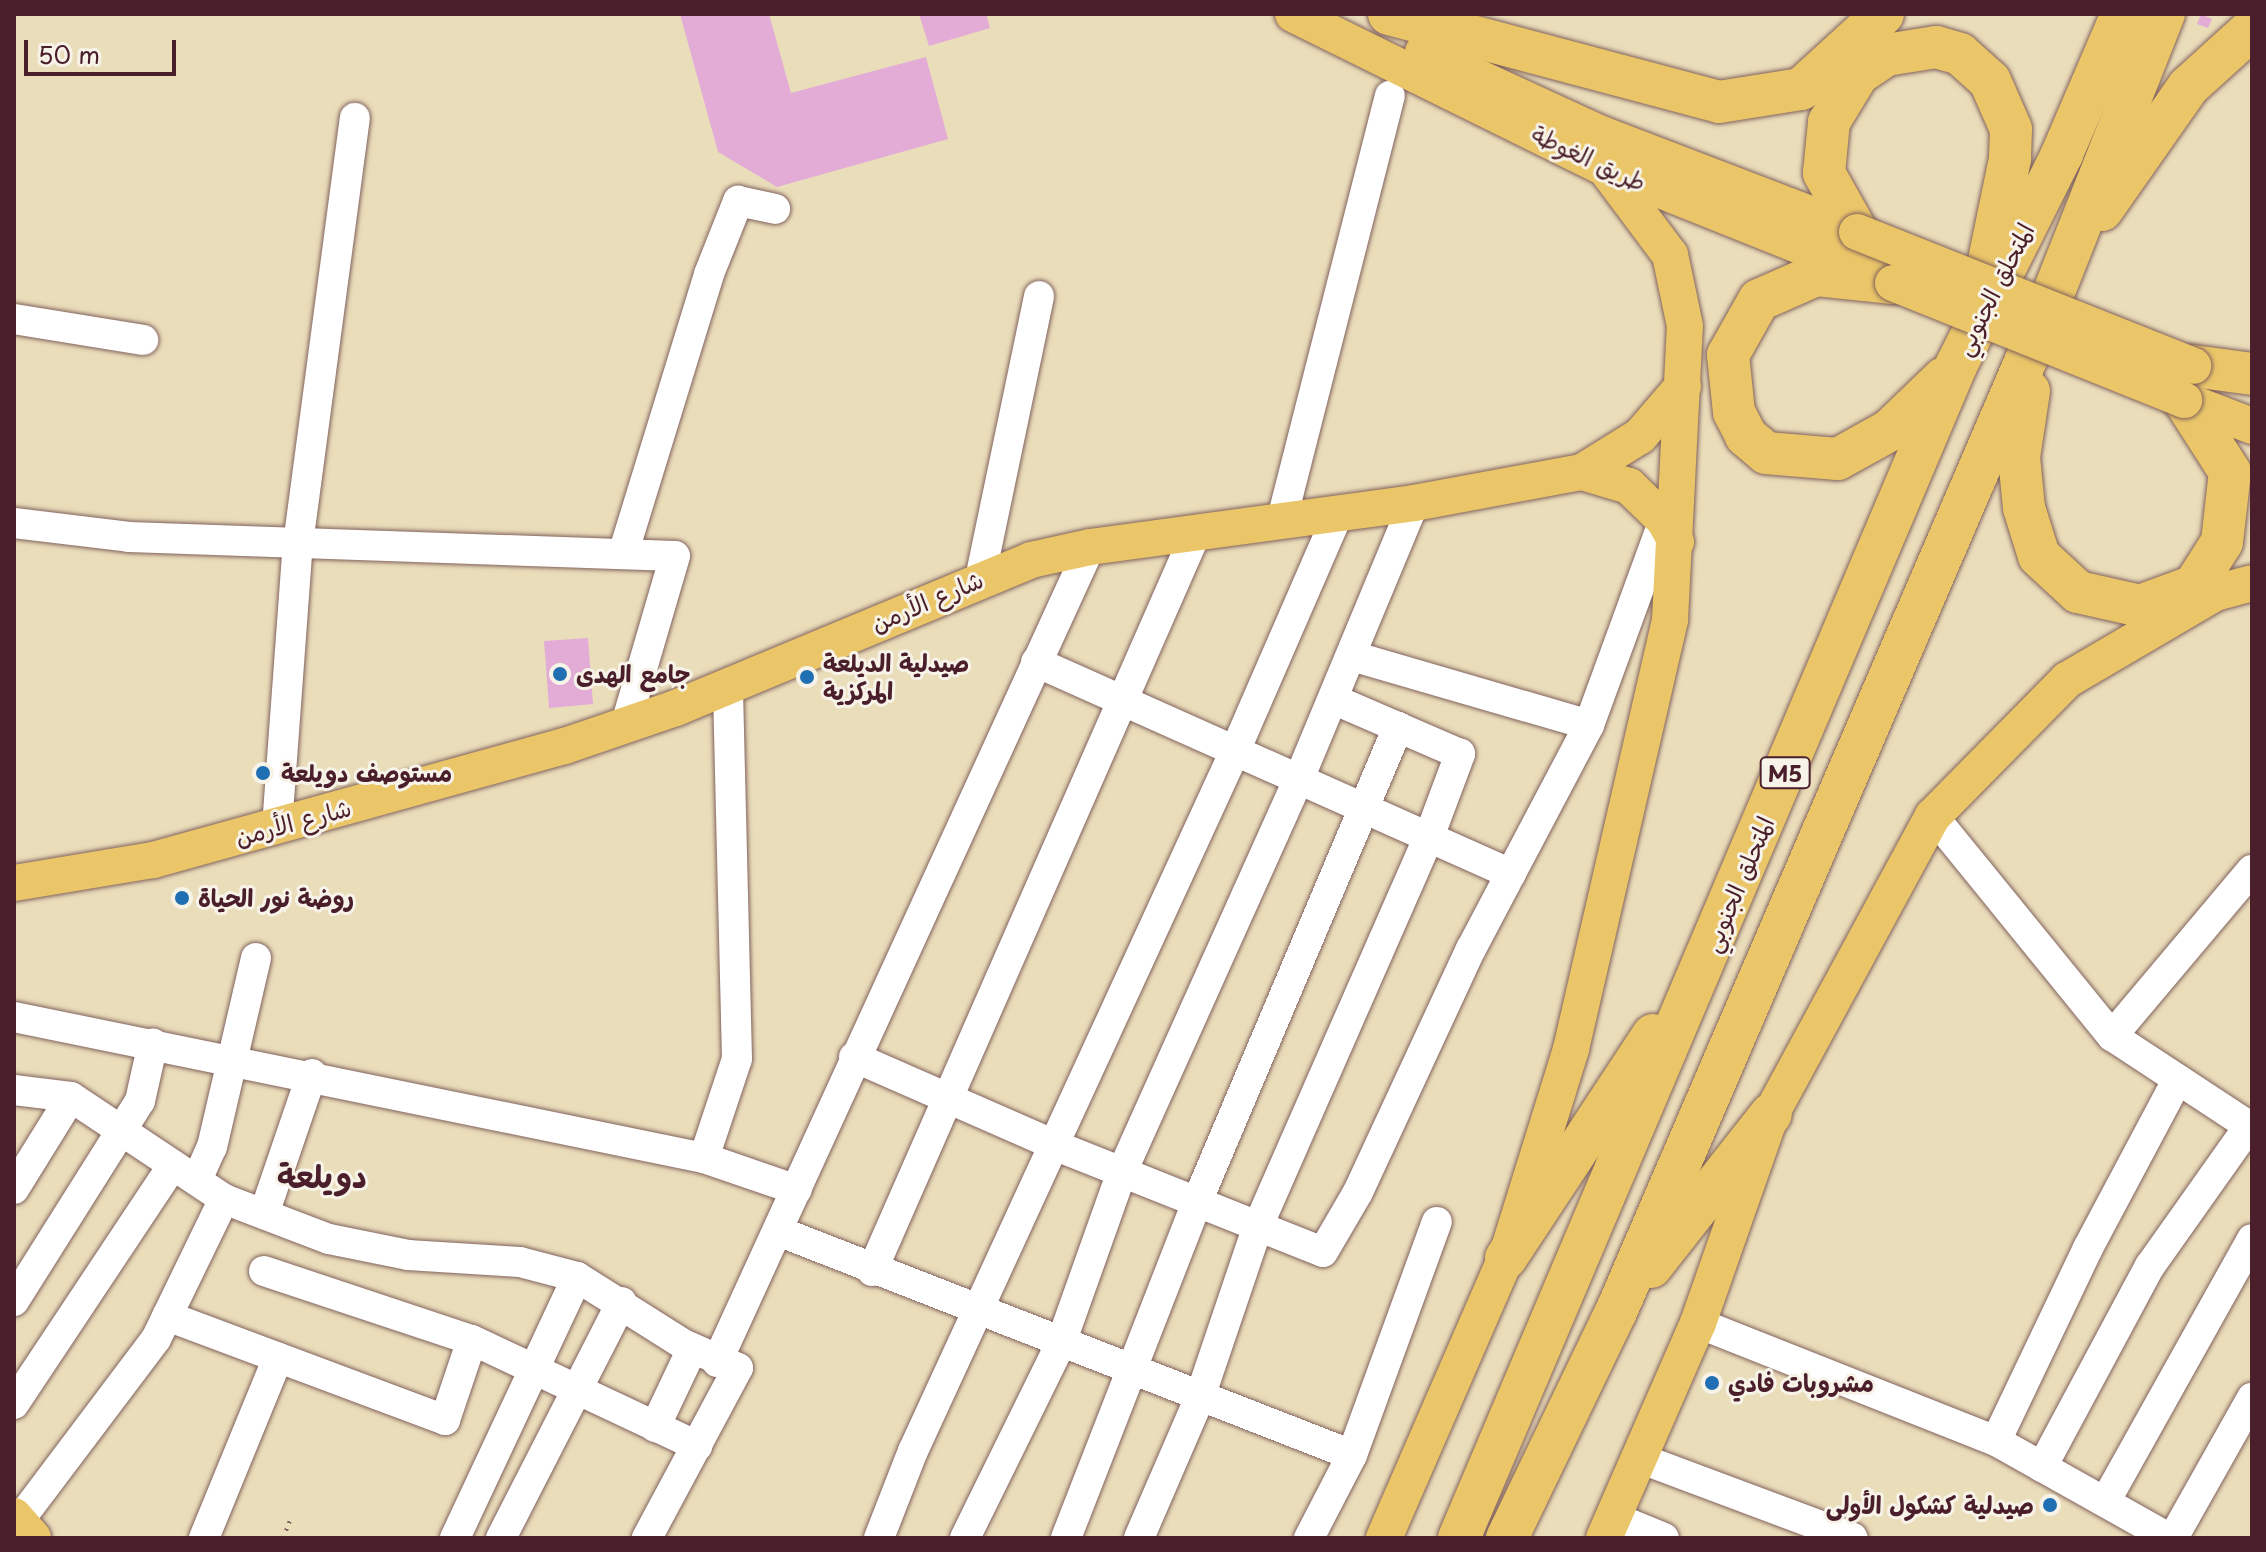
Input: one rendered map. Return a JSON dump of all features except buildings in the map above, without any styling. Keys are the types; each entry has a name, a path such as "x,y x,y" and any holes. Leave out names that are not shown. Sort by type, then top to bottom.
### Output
{"highway":[{"path":"1389,14 1719,102 1801,89 1883,14"},
{"name":"المتحلق الجنوبي","path":"1459,1538 1956,366 2062,154 2122,14"},
{"name":"المتحلق الجنوبي","path":"1512,1530 1616,1312 2038,332 2164,14"},
{"path":"2060,270 2188,87 2252,29"},
{"path":"1857,232 1824,173 1829,122 1858,74 1886,55 1936,47 1960,54 1990,81 2011,129 2010,159 1979,318"},
{"path":"1893,283 1816,275 1759,300 1728,355 1734,412 1746,436 1766,453 1838,459 1890,430 1956,366"},
{"path":"2038,332 2019,457 2024,508 2039,556 2078,592 2140,606 2194,586 2222,542 2230,472 2188,383 2252,374"},
{"path":"1506,1258 1703,966"},
{"path":"1616,1312 1771,1114"}],"main road":[{"name":"طريق الغوطة","path":"1293,14 1605,168 1893,283"},
{"path":"1343,14 1599,133 1857,232 2188,383 2252,426"},
{"path":"1384,1538 1506,1258 1571,1049 1670,620 1670,531 1685,326 1670,255 1605,168"},
{"path":"1893,283 1979,318 2188,383 2252,389"},
{"name":"شارع الأرمن","path":"14,883 107,870 277,827 625,727 728,687 980,579 1090,547 1414,503 1582,472 1640,436 1683,386"},
{"name":"شارع الأرمن","path":"1582,472 1629,486 1670,531"},
{"path":"1608,1527 1698,1323 1771,1114 1933,816 2067,680 2215,593 2252,583"}],"street":[{"path":"1281,523 1390,96"},
{"path":"277,827 298,544 355,118"},
{"path":"623,554 709,274 738,201 775,209"},
{"path":"980,579 1039,296"},
{"path":"14,319 143,340"},
{"path":"965,1538 1061,1343 1122,1172 1299,779 1414,503"},
{"path":"879,1538 913,1451 1235,751 1338,514"},
{"path":"14,523 129,537 675,556 625,727"},
{"path":"854,1057 1054,1145 1323,1252 1358,1192 1511,874 1589,725 1670,531"},
{"path":"872,1271 951,1100 1126,702 1196,533"},
{"path":"655,1427 704,1355 778,1231 854,1057 1090,547"},
{"path":"1352,656 1589,725"},
{"path":"1036,662 1511,874"},
{"path":"704,1158 737,1059 728,687"},
{"path":"1139,1538 1200,1397 1258,1226 1429,837 1460,754 1333,699"},
{"path":"1066,1538 1135,1371 1197,1202 1361,807 1398,727"},
{"path":"1933,816 2112,1036 2250,1127 2150,1266 2042,1467"},
{"path":"2112,1036 2252,870"},
{"path":"14,1404 185,1172 212,1147 256,958"},
{"path":"14,1017 234,1058 704,1158 797,1190"},
{"path":"14,1301 140,1101 153,1043"},
{"path":"264,1214 312,1074"},
{"path":"1996,1441 2088,1248 2178,1079"},
{"path":"14,1090 71,1097 224,1199 329,1239 408,1255 520,1262 577,1277 704,1355 738,1368 647,1538"},
{"path":"14,1189 71,1097"},
{"path":"22,1525 156,1339 224,1199"},
{"path":"1309,1538 1352,1455 1437,1222"},
{"path":"778,1231 872,1271 1352,1455"},
{"path":"2105,1502 2252,1239"},
{"path":"264,1271 472,1340 697,1446"},
{"path":"455,1538 577,1277"},
{"path":"501,1538 622,1302"},
{"path":"167,1316 445,1420 472,1340"},
{"path":"1698,1323 1996,1441 2171,1538 2252,1398"},
{"path":"204,1538 278,1358"},
{"path":"1639,1458 1853,1538"},
{"path":"1608,1527 1664,1538"}],"path":[{"path":"283,1538 290,1521"}],"place":[{"name":"جامع الهدى","path":"560,674"},
{"name":"صيدلية الديلعة المركزية","path":"807,677"},
{"name":"مستوصف دويلعة","path":"263,773"},
{"name":"روضة نور الحياة","path":"182,898"},
{"name":"مشروبات فادي","path":"1712,1383"},
{"name":"صيدلية كشكول الأولى","path":"2050,1505"}],"district":[{"name":"دويلعة","path":"322,1175"}]}
